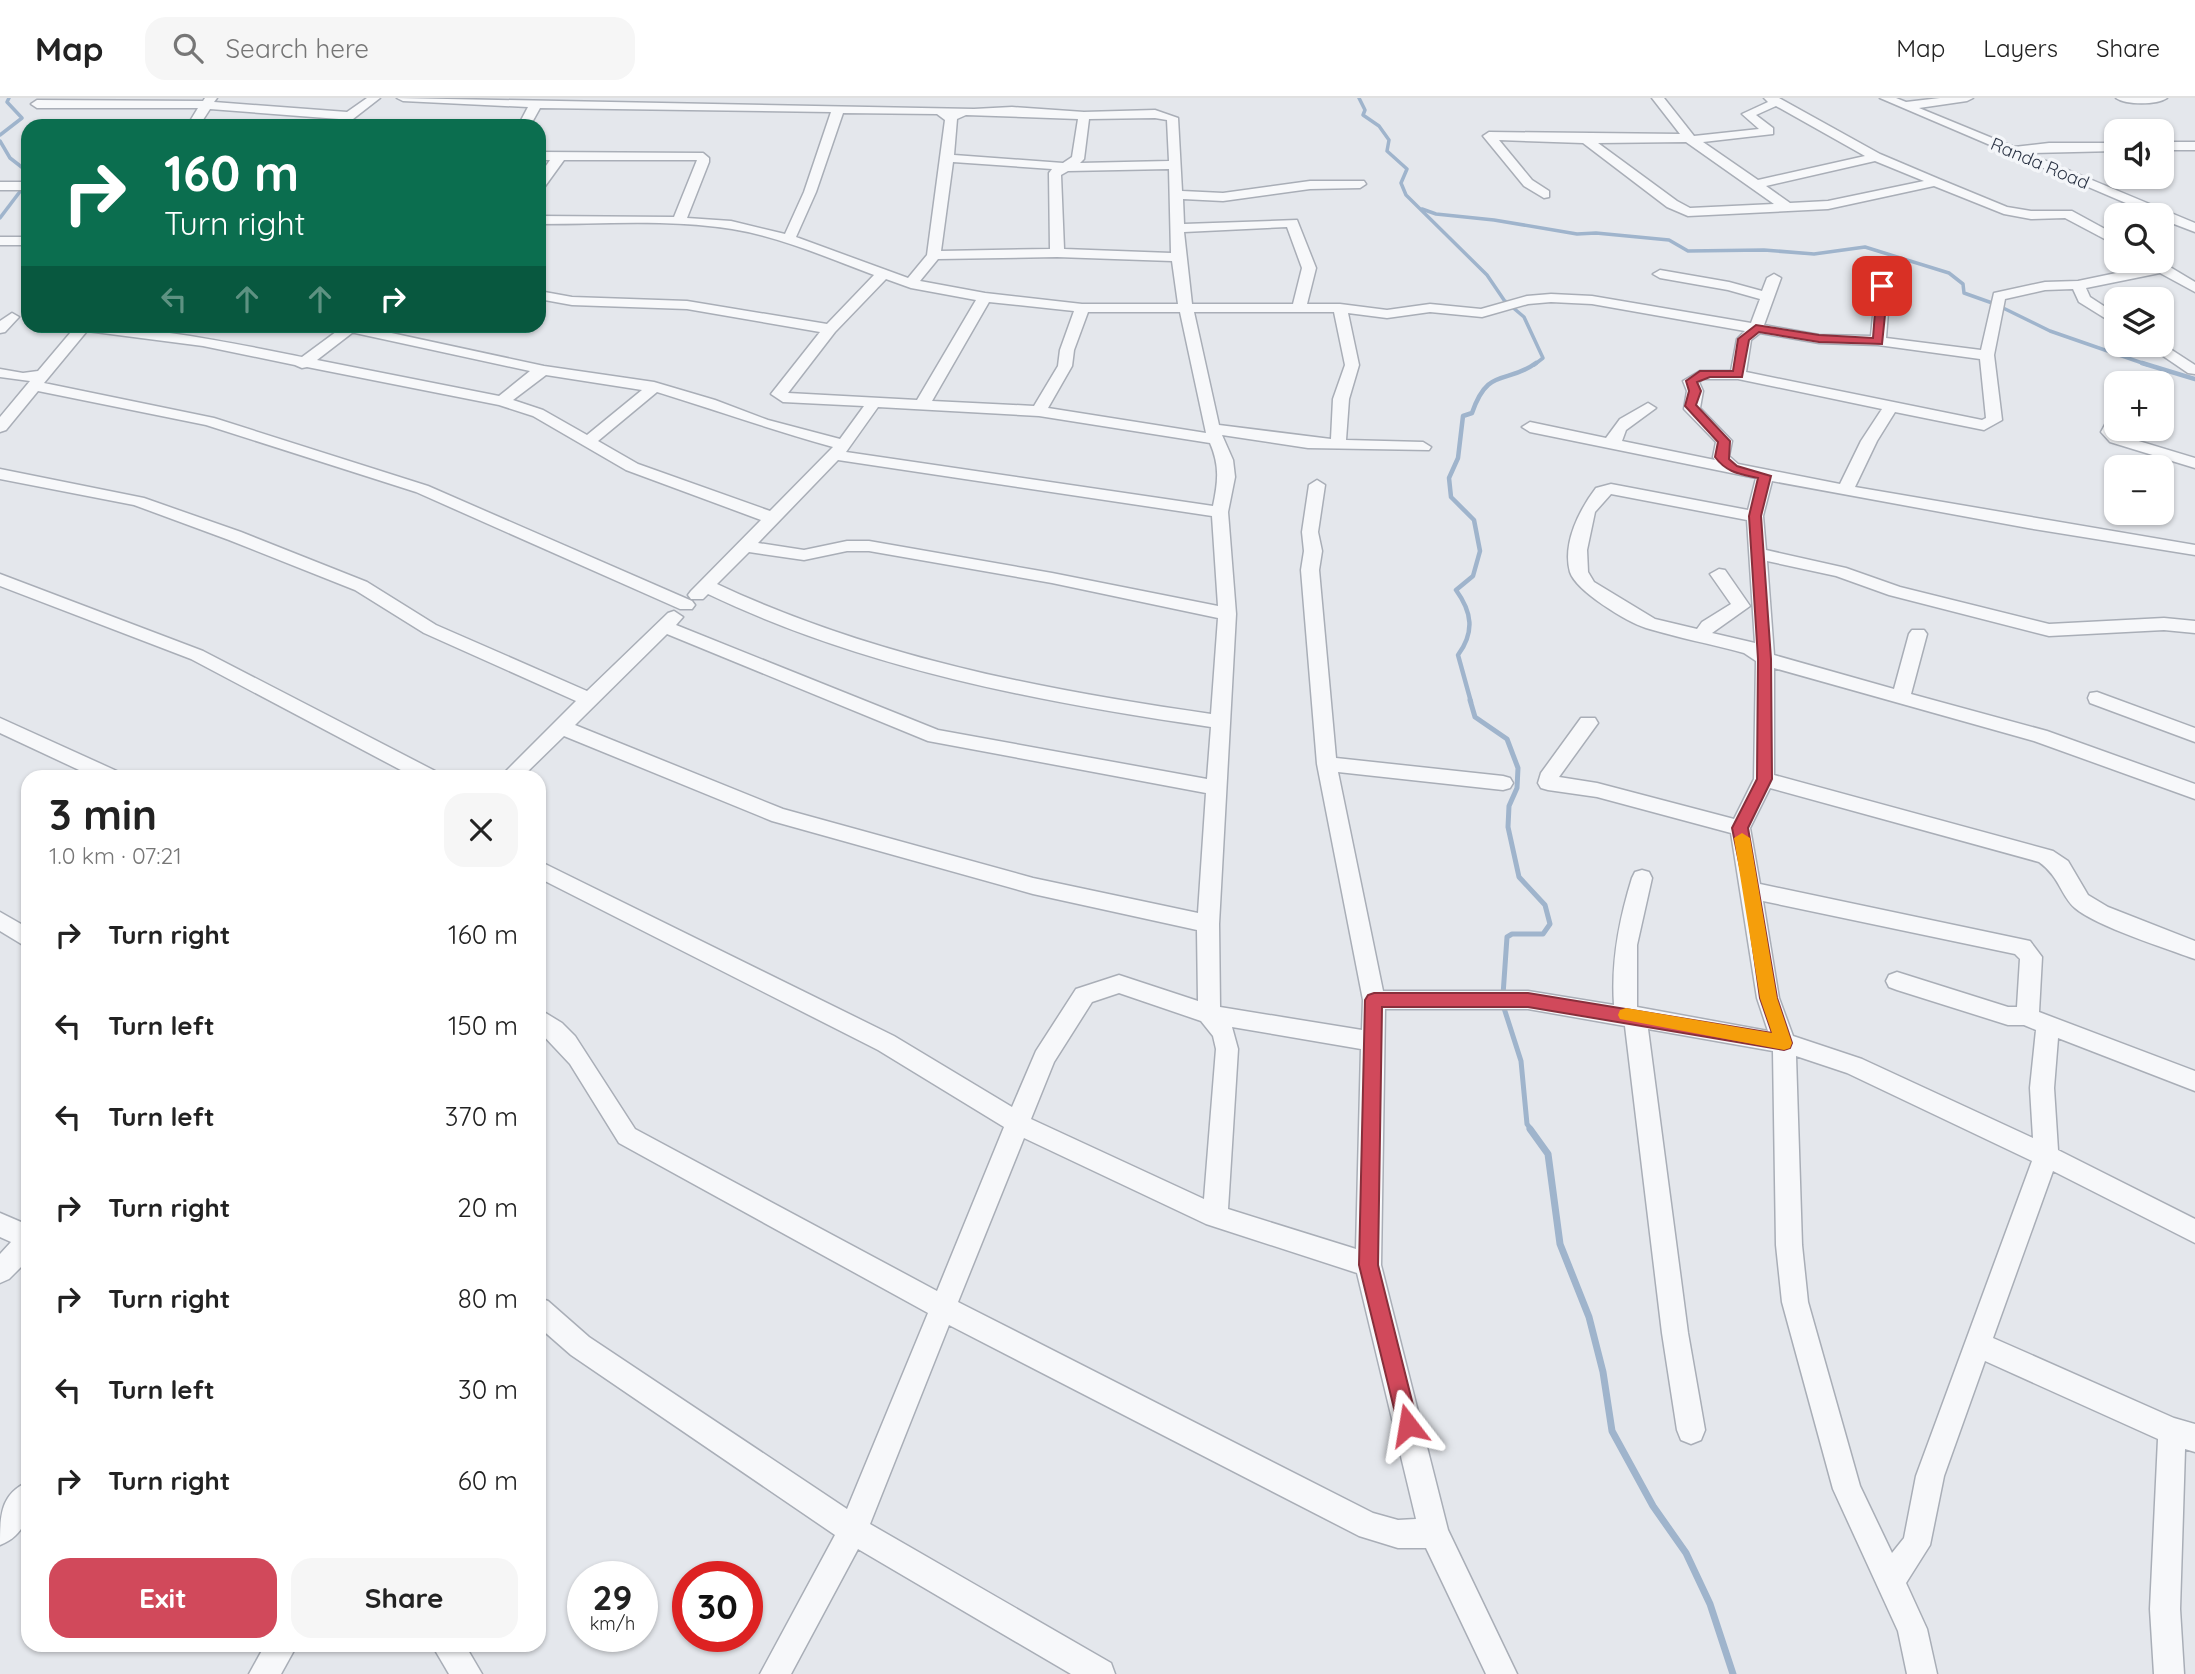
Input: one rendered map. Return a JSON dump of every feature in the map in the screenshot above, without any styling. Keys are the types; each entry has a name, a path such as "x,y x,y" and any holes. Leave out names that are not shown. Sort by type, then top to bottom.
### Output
{"street":[{"path":"346,119 374,98"},
{"path":"403,98 536,104 587,101 821,103 838,110 940,104 974,113 1012,111 1084,116 1156,114 1172,118 1178,195 1178,257 1186,309 1214,434 1225,460 1227,477 1220,512 1227,614 1208,924 1209,1014 1224,1032 1227,1049 1216,1216"},
{"path":"1658,98 1691,139 1787,207"},
{"name":"Randa Road","path":"1886,98 2195,228"},
{"path":"1903,106 1967,98"},
{"path":"2122,98 2161,98"},
{"path":"1544,194 1528,183 1489,136 1691,139 1769,131 1748,114 1773,100 1876,157 1921,174 1934,182 2004,210 2031,215 2067,214 2104,234"},
{"path":"37,104 209,102 350,116"},
{"path":"198,119 209,102"},
{"path":"528,119 536,104"},
{"path":"911,284 934,255 951,118 940,104"},
{"path":"789,239 810,192 838,110"},
{"path":"951,118 965,111"},
{"path":"1057,253 1055,173 1076,163 1081,152 1084,116"},
{"path":"1587,139 1680,210 1688,212 1828,205 1934,182"},
{"path":"2011,151 2049,147 2104,147"},
{"path":"2174,147 2192,149"},
{"path":"546,156 650,155 703,158 679,221"},
{"path":"546,174 560,157"},
{"path":"1754,185 1876,157"},
{"path":"948,158 1069,167 1175,164"},
{"path":"1177,228 1280,207 1310,185 1360,184"},
{"path":"0,186 21,186"},
{"path":"1178,195 1223,197 1280,207 1295,226 1309,268 1298,310"},
{"path":"2177,221 2195,215"},
{"path":"546,220 679,221 731,225 789,239 911,284 985,297 1082,307 1186,309 1209,306 1298,310 1340,308 1387,314 1430,308 1482,313 1527,300 1550,298 1603,301 1819,339 1878,341 1987,355"},
{"path":"0,242 21,241"},
{"path":"934,255 1057,253 1178,257"},
{"path":"884,273 830,330 779,394 783,397 1039,411 1214,434 1338,445 1423,446"},
{"path":"1733,469 1721,457 1724,441 1692,409 1695,391 1691,381 1700,375 1738,375 1984,425 1994,420 1987,355 1999,296 2045,286 2078,285 2124,273"},
{"path":"2169,273 2195,288"},
{"path":"1660,274 1729,286 1769,297"},
{"path":"1738,375 1744,339 1756,329 1774,278"},
{"path":"2078,285 2084,299 2104,313"},
{"path":"1878,341 1882,286"},
{"path":"546,296 572,301 670,303 830,330"},
{"path":"922,404 985,297"},
{"path":"1039,411 1065,366 1067,350 1082,307"},
{"path":"1338,445 1341,399 1352,365 1340,308"},
{"path":"0,329 12,317"},
{"path":"0,427 36,380 78,333"},
{"path":"136,333 203,342 502,401 538,413 632,467 773,518"},
{"path":"203,342 214,333"},
{"path":"302,363 344,333"},
{"path":"376,333 534,371 654,387 710,403 839,450 1220,512"},
{"path":"2173,357 2193,370"},
{"path":"502,401 534,371"},
{"path":"0,373 209,421 422,489 686,605"},
{"path":"587,442 654,387"},
{"path":"518,770 564,728 839,450 874,402"},
{"path":"1846,489 1869,441 1892,405"},
{"path":"1614,444 1613,439 1620,429 1648,408"},
{"path":"1530,427 1765,476 2079,533 2195,550"},
{"path":"2123,441 2195,463"},
{"path":"0,474 138,501 234,536 361,586 430,629 590,700"},
{"path":"1765,476 1755,516 1765,659 1764,779 1740,828 1753,891 1768,998 1784,1043 1789,1245 1795,1302 1847,1489 1912,1629 1923,1674"},
{"path":"1317,485 1310,533 1310,570 1327,764 1374,1000 1368,1265 1434,1533 1502,1674"},
{"path":"1755,516 1611,489 1596,495 1587,513 1578,550 1579,572 1588,586 1650,623 1750,648 1765,659 2040,736 2195,792"},
{"path":"746,546 804,555 869,546 1052,578 1227,614"},
{"path":"1756,553 1840,572 1895,591 2049,630 2164,624 2195,627"},
{"path":"1700,637 1707,626 1741,606 1719,574"},
{"path":"0,580 197,655 417,770"},
{"path":"705,586 797,626 908,659 1116,708 1220,722"},
{"path":"665,627 935,736 1216,788"},
{"path":"1901,698 1918,634"},
{"path":"2097,698 2195,735"},
{"path":"1588,723 1548,779 1548,783 1597,790 1740,828"},
{"path":"0,725 98,770"},
{"path":"564,728 779,816 823,825 884,846 1033,886 1208,924"},
{"path":"1327,764 1503,783"},
{"path":"1764,779 2046,856 2062,867 2081,901 2100,913 2195,950"},
{"path":"546,872 887,1043 1019,1124 1216,1216 1368,1265"},
{"path":"1642,878 1633,901 1622,971 1691,1430"},
{"path":"1753,891 2022,947 2031,957 2028,1013 2036,1020 2046,1156 1930,1476 1916,1545 1889,1581"},
{"path":"0,920 21,934"},
{"path":"1897,981 2008,1016 2036,1020 2195,1080"},
{"path":"775,1674 853,1530 1044,1058 1084,995 1119,984 1209,1014 1373,1041"},
{"path":"1374,1000 1528,1000 1630,1015 1784,1043 1854,1066 2046,1156 2195,1233"},
{"path":"546,1022 555,1028 578,1055 612,1118 627,1136 943,1308 1368,1526 1398,1534 1434,1533"},
{"path":"0,1224 21,1237"},
{"path":"0,1271 21,1248"},
{"path":"546,1316 580,1346 853,1530 1100,1674"},
{"path":"1979,1345 2183,1435 2165,1609 2169,1674"},
{"path":"0,1531 21,1505"},
{"path":"264,1674 278,1652"},
{"path":"452,1652 467,1674"}],"waterway":[{"path":"0,135 22,118 7,102 9,98"},
{"path":"1359,98 1365,110 1363,115 1379,126 1389,140 1387,151 1407,169 1401,183 1406,195 1487,275 1504,300 1524,317 1543,358 1534,365"},
{"path":"0,141 10,158 21,167"},
{"path":"0,218 21,190"},
{"path":"1422,209 1436,214 1494,220 1577,234 1596,233 1669,240 1688,251 1764,250 1814,254 1865,247 1949,273 1963,284 1964,293 1995,304 2050,331 2144,364"},
{"path":"1471,702 1458,655 1469,630 1468,614 1456,590 1473,576 1480,551 1474,520 1451,497 1449,478 1458,458 1463,416 1472,413 1478,398 1491,382 1525,370 1536,363"},
{"path":"2144,364 2195,379"},
{"path":"2144,364 2148,365"},
{"path":"1470,700 1475,717 1507,739 1518,768 1517,788 1509,806 1508,827 1519,877 1545,905 1550,924 1543,934 1512,934 1507,937 1503,995"},
{"path":"1503,1005 1521,1061 1527,1124 1532,1131"},
{"path":"1530,1129 1548,1154 1560,1244 1589,1317 1603,1372 1612,1431 1653,1506 1686,1553 1710,1604 1733,1674"}],"slow traffic":[{"path":"1626,1015 1784,1043 1768,998 1753,891 1742,838"}],"route":[{"path":"1408,1425 1368,1265 1374,1000 1528,1000 1784,1043 1768,998 1753,891 1740,828 1764,779 1765,659 1755,516 1765,476 1733,469 1721,457 1724,441 1690,406 1695,391 1691,381 1710,373 1738,375 1744,339 1756,329 1819,339 1878,341 1882,286"}]}
